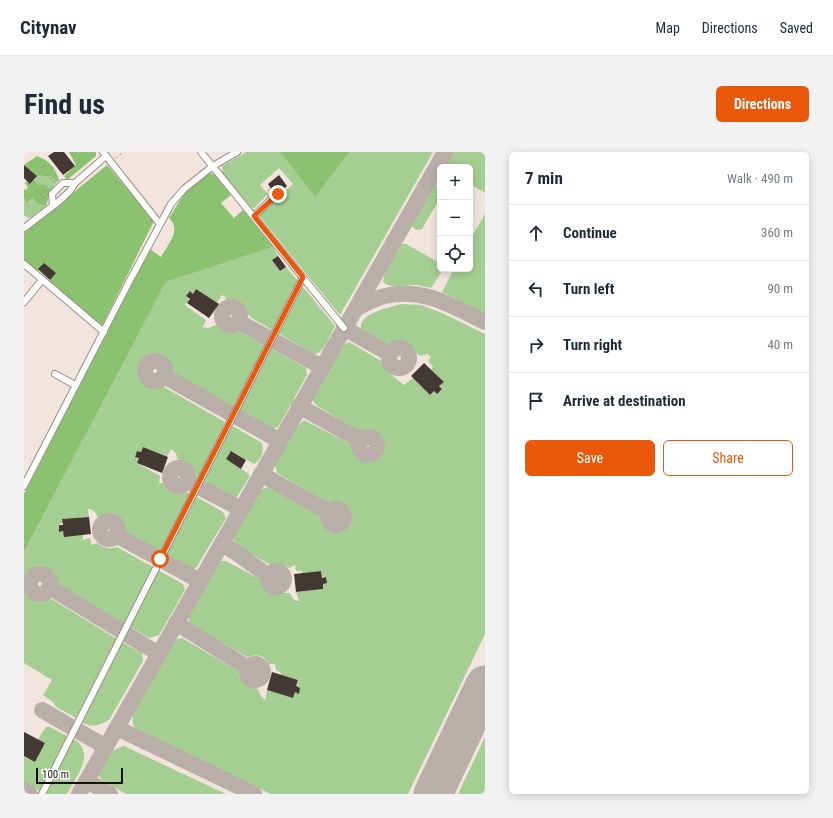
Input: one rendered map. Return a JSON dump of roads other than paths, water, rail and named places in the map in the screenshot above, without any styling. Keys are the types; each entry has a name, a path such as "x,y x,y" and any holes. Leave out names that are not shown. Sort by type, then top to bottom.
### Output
{"street":[{"path":"201,152 344,328"},
{"path":"24,486 75,385 171,204 184,189 213,166 237,152"},
{"path":"24,228 70,192 75,183 104,154 160,223"},
{"path":"53,204 52,194 64,183 75,183"},
{"path":"254,216 278,194"},
{"path":"24,219 30,224"},
{"path":"24,264 104,332"},
{"path":"42,794 303,277"},
{"path":"24,302 42,280"},
{"path":"55,374 75,385"}]}
